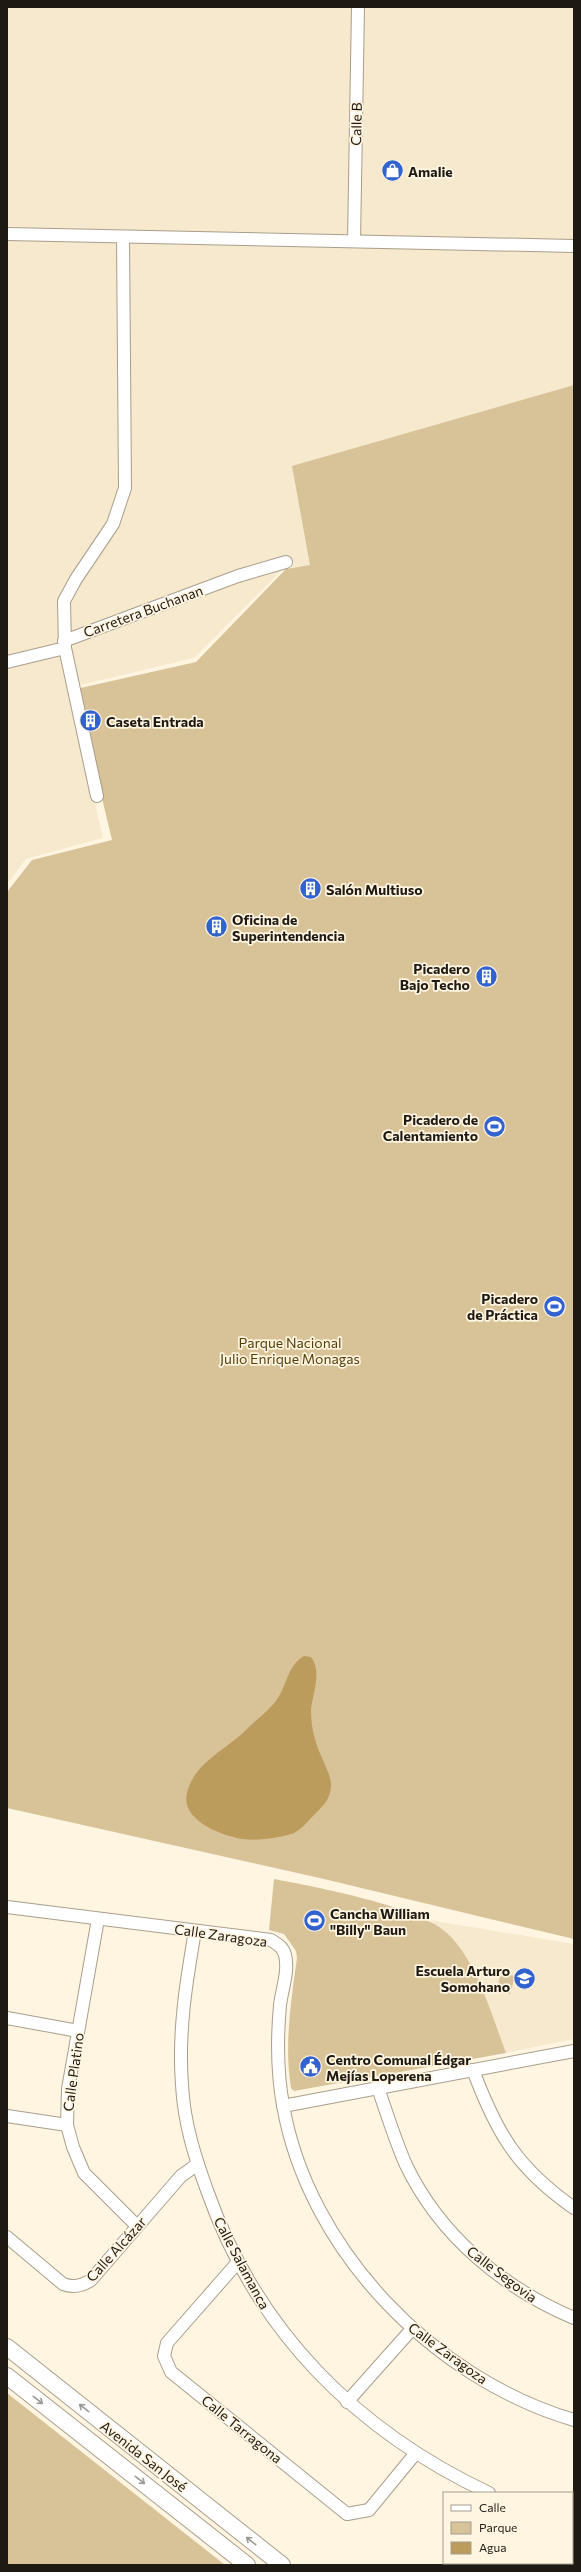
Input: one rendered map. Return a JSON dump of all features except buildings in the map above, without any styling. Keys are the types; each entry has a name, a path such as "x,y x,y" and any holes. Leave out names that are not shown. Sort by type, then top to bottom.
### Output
{"main road":[{"name":"Avenida San José","path":"7,2347 282,2565"},
{"name":"Avenida San José","path":"7,2376 247,2565"}],"street":[{"name":"Calle B","path":"354,241 358,7"},
{"path":"7,234 574,246"},
{"path":"97,796 64,645 64,601 76,579 113,524 125,488 123,237"},
{"name":"Carretera Buchanan","path":"7,662 64,645 238,576 286,562"},
{"name":"Calle Zaragoza","path":"7,1907 271,1940 280,1946 285,1953 286,1962 280,2005 278,2054 283,2106 298,2160 326,2221 368,2283 412,2329 498,2390 547,2413 574,2420"},
{"name":"Calle Platino","path":"98,1918 68,2089 67,2125 73,2147 84,2173 137,2226"},
{"name":"Calle Salamanca","path":"195,1930 184,1995 180,2052 185,2112 198,2164 217,2219 238,2262 259,2301 283,2332 311,2366 347,2402 415,2454 487,2492"},
{"path":"7,2018 78,2031"},
{"path":"283,2106 473,2070 573,2054"},
{"path":"473,2070 494,2123 508,2146 538,2181 574,2208"},
{"name":"Calle Segovia","path":"378,2088 406,2166 435,2212 464,2247 493,2271 530,2298 574,2318"},
{"path":"7,2116 67,2125"},
{"name":"Calle Alcázar","path":"7,2237 63,2284 73,2287 92,2280 181,2176 198,2164"},
{"name":"Calle Tarragona","path":"238,2262 167,2343 164,2356 171,2372 348,2514 369,2510 415,2454"},
{"path":"347,2402 412,2329"}],"shaded area":[{"path":"7,7 574,7 574,385 451,421 311,565 284,568 194,658 68,688 103,838 26,859 7,884"},
{"name":"Escuela Arturo Somohano","path":"429,1920 574,1944 574,2039 506,2053 483,1993 447,1933"}],"green space":[{"name":"Parque Nacional Julio Enrique Monagas","path":"574,385 574,1939 324,1879 7,1808 7,892 32,860 112,840 76,689 196,662 286,569 310,565 292,466"},
{"path":"274,1879 340,1892 391,1906 414,1914 433,1923 447,1933 467,1958 475,1974 489,2006 506,2053 294,2091 291,2088 289,2072 288,2039 297,1958 296,1951 284,1934 269,1930"},
{"path":"501,1973 515,1976 510,1994 496,1991"},
{"path":"7,2393 225,2565 7,2565"}],"water":[{"path":"304,1656 311,1657 316,1669 316,1682 311,1709 311,1721 317,1745 331,1782 329,1796 325,1803 305,1825 294,1833 269,1839 243,1839 224,1834 204,1825 196,1819 190,1811 187,1803 187,1793 191,1782 204,1764 240,1736 272,1706 281,1693 294,1664"}],"place":[{"name":"Amalie","path":"393,171"},
{"name":"Caseta Entrada","path":"91,721"},
{"name":"Salón Multiuso","path":"310,889"},
{"name":"Oficina de Superintendencia","path":"216,927"},
{"name":"Picadero Bajo Techo","path":"486,976"},
{"name":"Picadero de Calentamiento","path":"494,1127"},
{"name":"Picadero de Práctica","path":"554,1306"},
{"name":"Cancha William \"Billy\" Baun","path":"314,1921"},
{"name":"Escuela Arturo Somohano","path":"525,1978"},
{"name":"Centro Comunal Édgar Mejías Loperena","path":"310,2067"}]}
